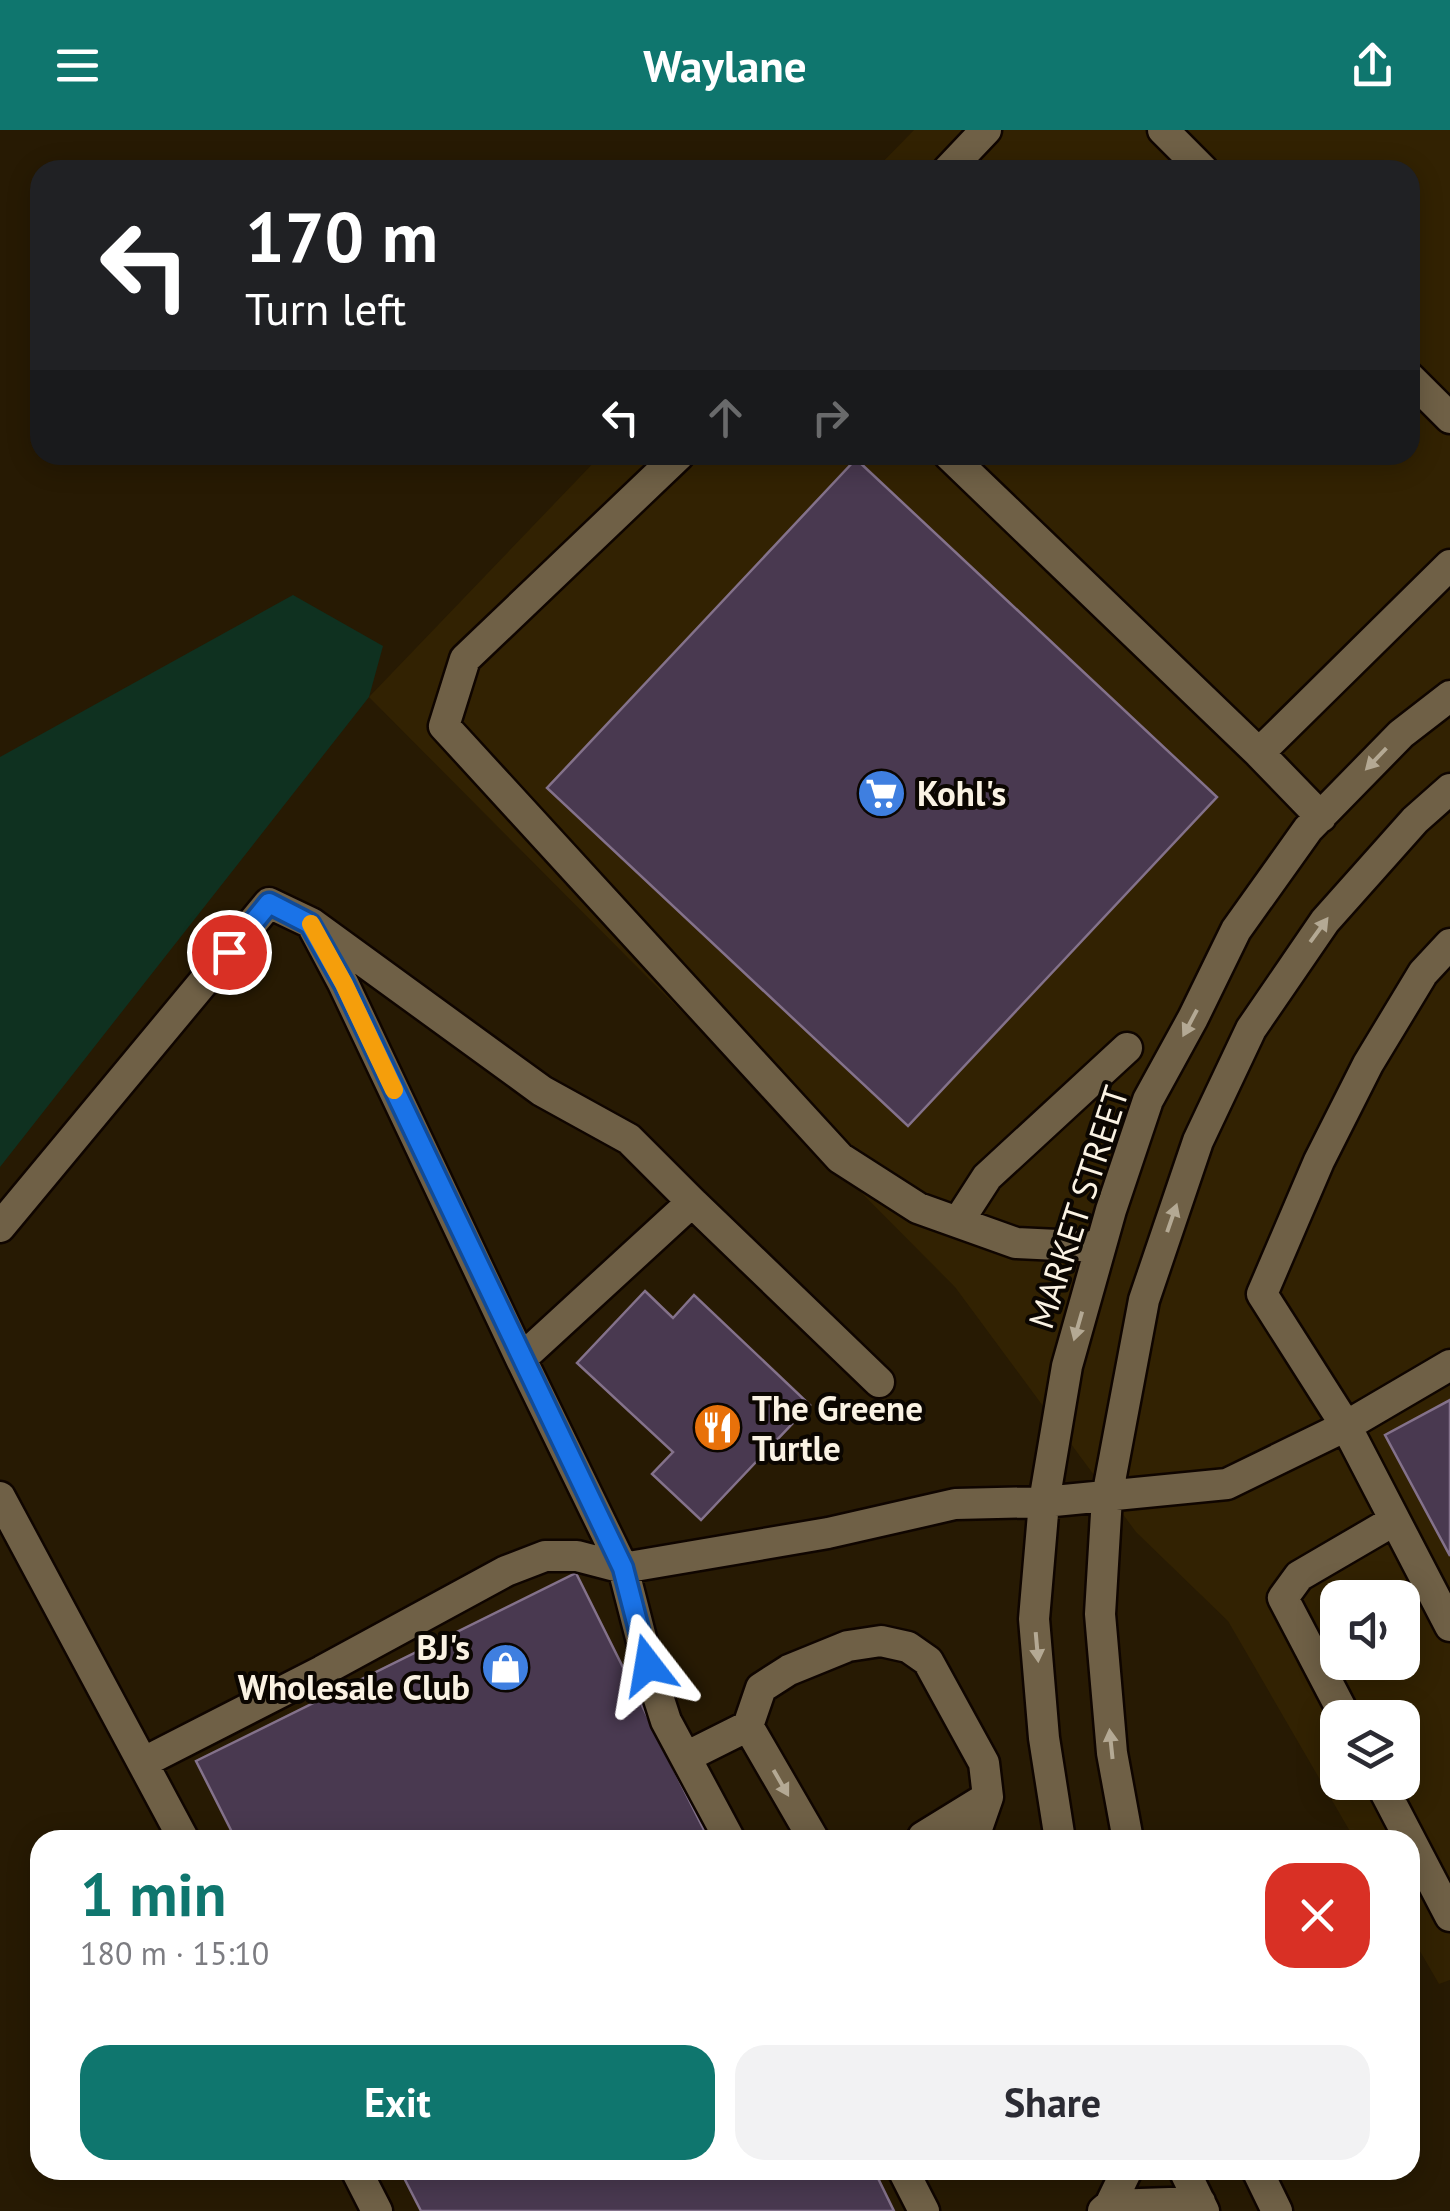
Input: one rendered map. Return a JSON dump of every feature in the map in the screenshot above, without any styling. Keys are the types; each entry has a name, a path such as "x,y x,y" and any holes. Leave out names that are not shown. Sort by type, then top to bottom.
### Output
{"street":[{"path":"958,160 986,130"},
{"path":"1163,130 1193,160"},
{"path":"1420,388 1450,418"},
{"path":"669,465 465,659 444,726 840,1158 918,1208 1016,1242 1100,1247"},
{"path":"958,465 1321,816"},
{"path":"1259,753 1450,565"},
{"name":"MARKET STREET","path":"1058,1830 1044,1738 1034,1618 1044,1502 1067,1366 1100,1247 1148,1100 1236,930 1308,829 1401,734 1450,696"},
{"path":"1126,1830 1112,1754 1100,1614 1106,1497 1144,1300 1198,1140 1251,1029 1326,921 1414,820 1450,789"},
{"path":"0,1227 269,903 310,924 542,1091 630,1138 880,1382"},
{"path":"310,924 344,984 623,1568 666,1720 725,1830"},
{"path":"1450,944 1423,973 1368,1064 1319,1161 1262,1294 1346,1426 1450,1626"},
{"path":"958,1222 987,1177 1127,1048"},
{"path":"522,1359 692,1202"},
{"path":"144,1762 506,1571 544,1556 577,1556 623,1568 828,1533 955,1504 1044,1502 1226,1484 1346,1426 1450,1365"},
{"path":"0,1498 179,1830"},
{"path":"1337,1700 1283,1598 1299,1576 1394,1520"},
{"path":"686,1757 748,1726 760,1688 789,1670 848,1646 881,1641 908,1647 928,1662 984,1763 988,1797 976,1830"},
{"path":"748,1726 808,1830"},
{"path":"934,1830 988,1797"},
{"path":"1389,1800 1405,1830"},
{"path":"1420,1859 1450,1916"},
{"path":"361,2180 377,2211"},
{"path":"908,2180 924,2211"},
{"path":"1106,2208 1121,2180"},
{"path":"1106,2208 1202,2206 1189,2180"},
{"path":"1262,2180 1277,2211"}],"shaded area":[{"path":"914,130 1450,130 1450,1980 1439,1984 1420,1951 1420,1830 1349,1830 1332,1800 1420,1800 1420,1700 1320,1700 1320,1780 1228,1621 1136,1532 955,1287 369,697 591,465 1420,465 1420,160 885,160"}],"green space":[{"path":"293,595 383,646 369,697 0,1167 0,757"}],"building":[{"name":"Kohl's","path":"850,465 862,465 1217,797 908,1126 547,788"},
{"name":"The Greene Turtle","path":"645,1291 673,1318 694,1295 810,1405 701,1520 652,1474 673,1452 577,1363"},
{"path":"1450,1400 1450,1556 1385,1435"},
{"name":"BJ's Wholesale Club","path":"576,1573 704,1830 231,1830 196,1761"},
{"path":"405,2180 879,2180 894,2211 421,2211"}],"slow traffic":[{"path":"311,924 394,1090"}],"place":[{"name":"Kohl's","path":"882,793"},
{"name":"The Greene Turtle","path":"717,1428"},
{"name":"BJ's Wholesale Club","path":"505,1667"}],"route":[{"path":"229,952 269,903 310,924 344,984 623,1568 648,1665"}]}
